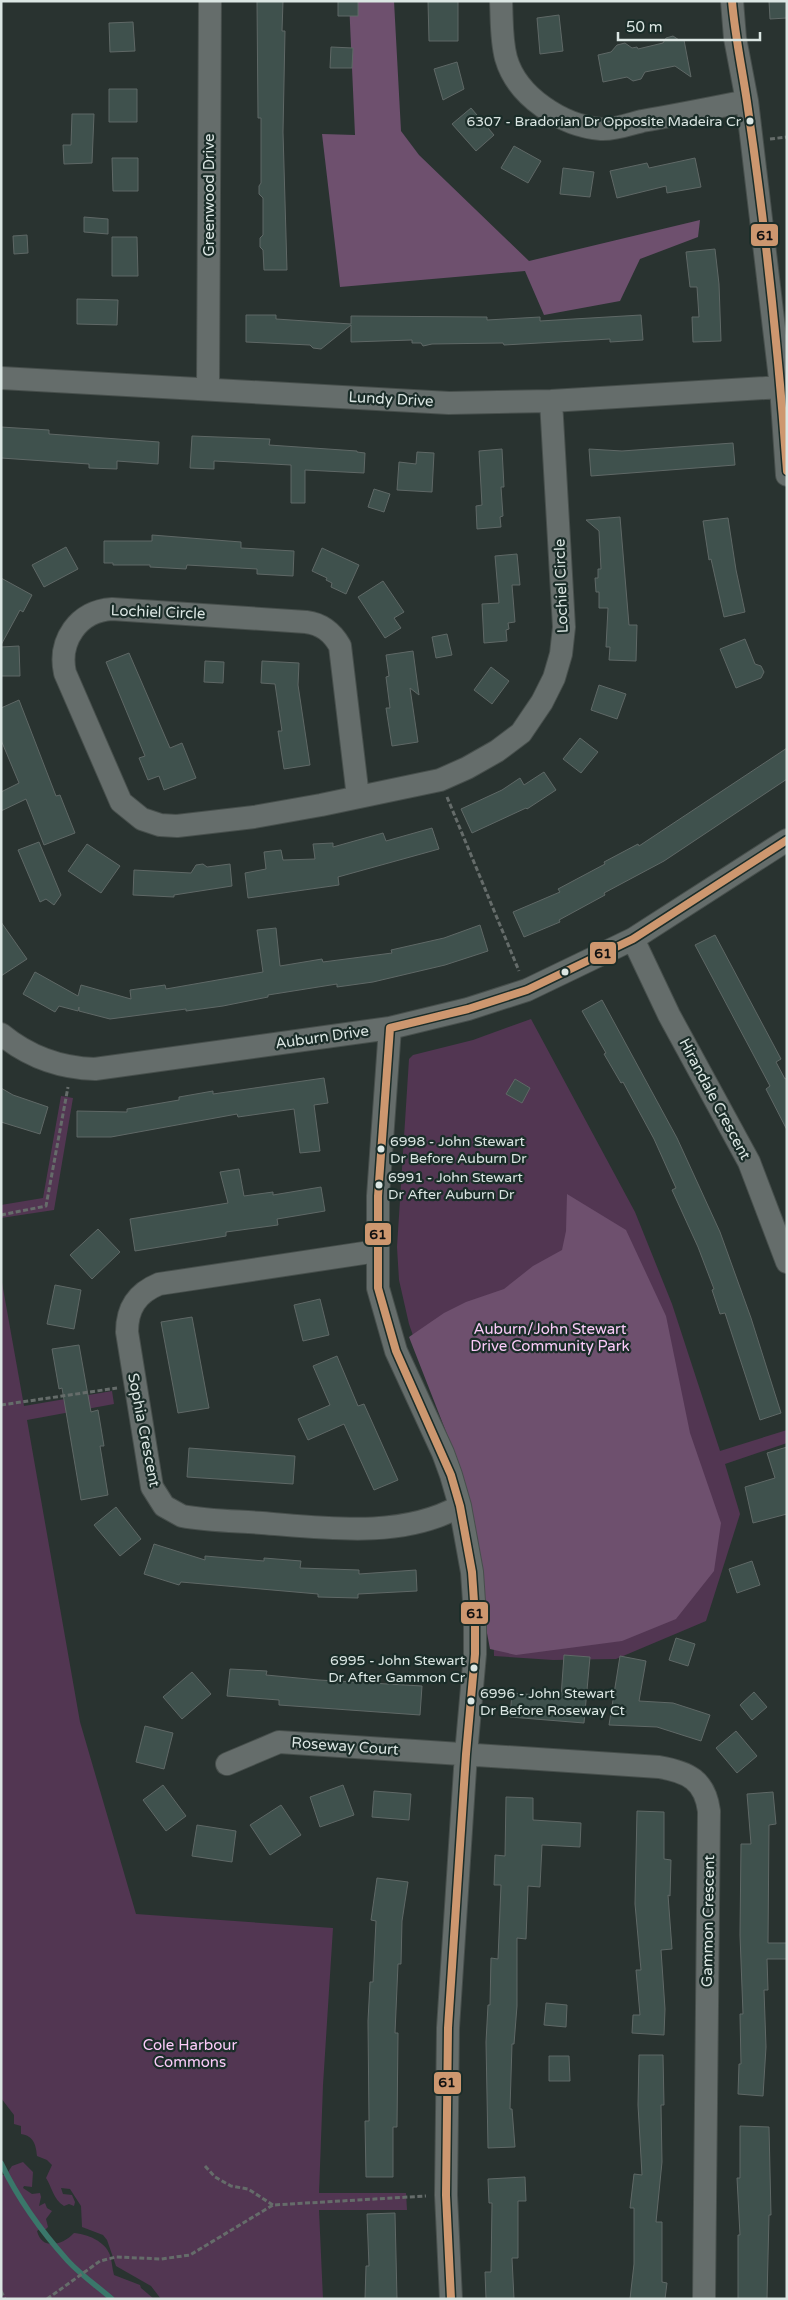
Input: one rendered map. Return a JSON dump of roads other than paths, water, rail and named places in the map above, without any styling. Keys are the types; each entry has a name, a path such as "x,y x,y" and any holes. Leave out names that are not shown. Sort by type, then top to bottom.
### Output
{"street":[{"name":"Greenwood Drive","path":"208,389 210,1"},
{"path":"501,1 502,36 506,59 514,76 544,107 559,117 577,125 604,129 747,101"},
{"path":"732,1 735,38 747,101 781,387 787,475"},
{"name":"Lundy Drive","path":"1,378 449,403 551,401 781,387"},
{"name":"Lochiel Circle","path":"358,797 340,646 335,637 323,627 312,623 296,621 112,609 89,615 77,625 68,637 63,660 65,673 122,802 142,819 160,825 177,826 254,817 358,797 440,780 497,751 520,733 542,702 554,678 561,654 564,626 551,401"},
{"name":"Auburn Drive","path":"1,1034 50,1062 71,1067 110,1068 390,1028 468,1010 527,990 633,939 787,840"},
{"name":"Hirandale Crescent","path":"633,939 669,1015 749,1162 787,1262"},
{"path":"390,1028 378,1196 378,1288 396,1352 443,1453 460,1506 472,1572 475,1616 475,1654 466,1754 448,2028 446,2195 451,2299"},
{"name":"Sophia Crescent","path":"377,1251 178,1281 151,1288 139,1296 128,1316 128,1340 152,1487 164,1506 182,1516 366,1529 392,1526 444,1515 460,1506"},
{"name":"Roseway Court","path":"227,1764 279,1742 466,1754"},
{"name":"Gammon Crescent","path":"466,1754 677,1770 697,1783 707,1795 709,1811 704,2299"}],"waterway":[{"path":"1,2163 23,2202 58,2250 84,2276 112,2299"}],"place":[{"name":"6307 - Bradorian Dr Opposite Madeira Cr","path":"750,121"},
{"name":"6998 - John Stewart Dr Before Auburn Dr","path":"381,1149"},
{"name":"6991 - John Stewart Dr After Auburn Dr","path":"379,1185"},
{"name":"6995 - John Stewart Dr After Gammon Cr","path":"474,1668"},
{"name":"6996 - John Stewart Dr Before Roseway Ct","path":"471,1701"}],"park label":[{"name":"Auburn/John Stewart Drive Community Park","path":"550,1338"},
{"name":"Cole Harbour Commons","path":"190,2054"}]}
